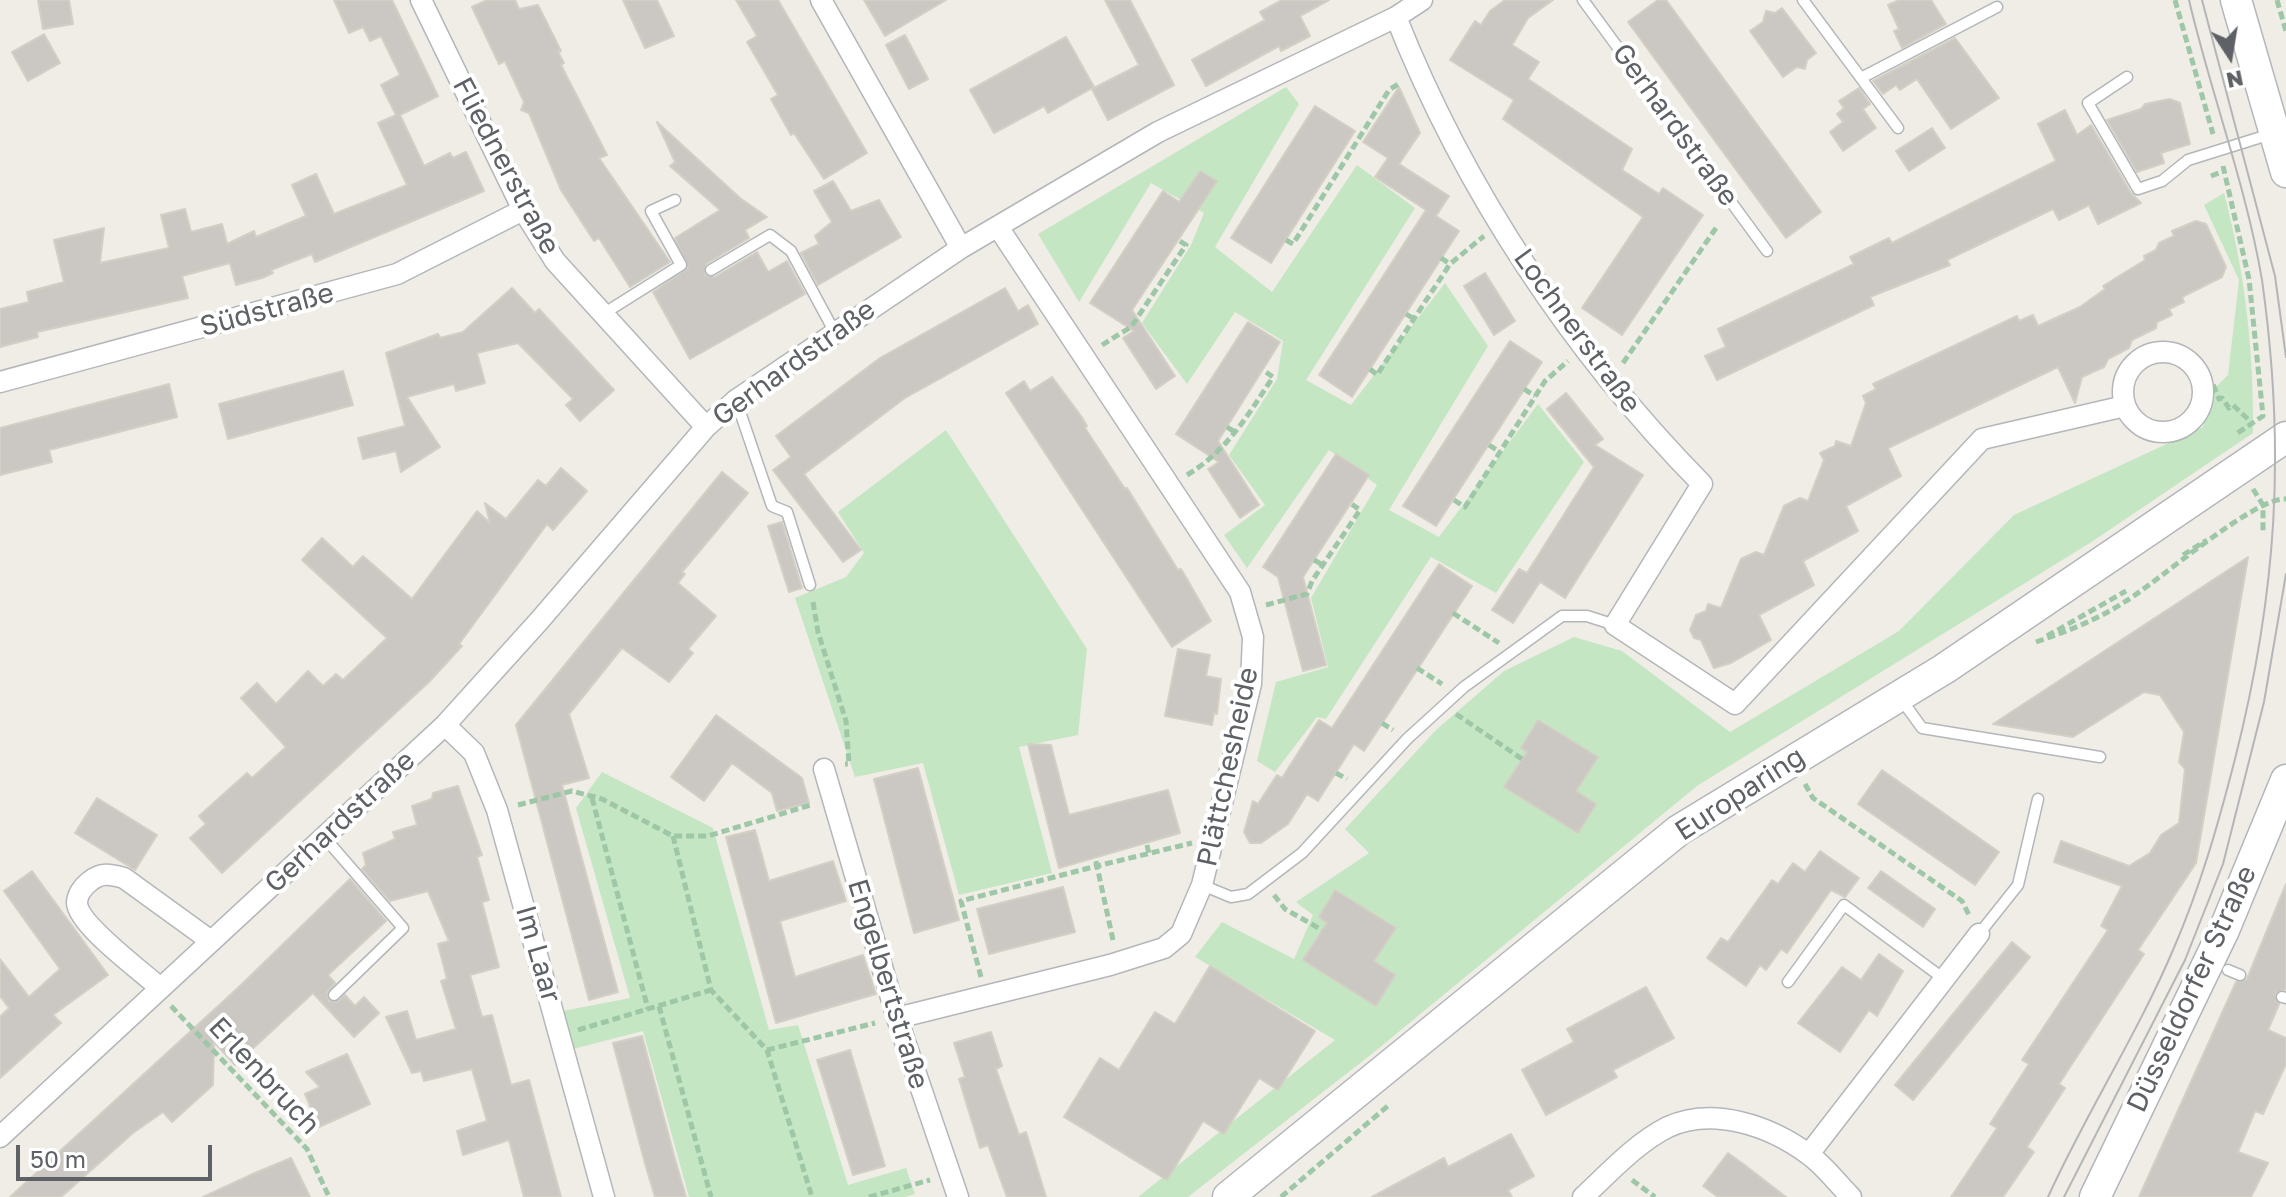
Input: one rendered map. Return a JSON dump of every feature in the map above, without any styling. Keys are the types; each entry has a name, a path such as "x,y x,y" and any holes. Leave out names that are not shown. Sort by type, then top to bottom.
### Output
{"main road":[{"path":"2236,0 2286,172"},
{"name":"Europaring","path":"1228,1197 1679,830 1944,669 2121,552 2286,437"},
{"name":"Düsseldorfer Straße","path":"2095,1197 2224,930 2286,780"}],"street":[{"name":"Fliednerstraße","path":"421,0 523,210 555,261 706,427"},
{"path":"821,0 961,248"},
{"name":"Gerhardstraße","path":"0,1137 445,725 706,427 736,400 961,248 1158,132 1396,17 1422,0"},
{"name":"Lochnerstraße","path":"1396,17 1438,118 1501,224 1584,348 1659,441 1702,484 1615,625"},
{"name":"Südstraße","path":"0,382 397,274 523,210"},
{"name":"Plättchesheide","path":"897,1018 1118,963 1164,948 1181,934 1202,885 1251,684 1253,637 1240,592 998,227"},
{"path":"2159,351 2174,352 2189,360 2204,386 2201,409 2194,419 2170,432 2147,429 2135,421 2125,406 2125,377 2132,365 2143,356 2159,351"},
{"path":"1615,625 1735,704 1982,439 2125,406"},
{"name":"Im Laar","path":"445,725 474,753 497,810 604,1197"},
{"name":"Engelbertstraße","path":"824,769 897,1018 958,1197"},
{"path":"159,989 84,920 77,903 82,888 94,878 108,873 124,878 211,941"},
{"path":"1809,1154 1946,981 1979,934"},
{"path":"1583,1197 1642,1144 1670,1126 1702,1119 1737,1120 1781,1139 1809,1154 1851,1197"}],"lane":[{"name":"Gerhardstraße","path":"1583,0 1767,251"},
{"path":"1803,0 1898,128"},
{"path":"1861,78 1997,7"},
{"path":"2127,77 2088,103 2138,189 2162,181 2188,160 2276,132"},
{"path":"603,314 681,265 651,211 675,200"},
{"path":"711,270 770,235 791,251 834,331"},
{"path":"736,400 772,506 787,512 810,585"},
{"path":"1202,885 1222,895 1239,897 1302,853 1407,739 1457,693 1562,616 1587,616 1615,625"},
{"path":"1897,695 1922,728 2100,757"},
{"path":"1979,934 2018,885 2038,799"},
{"path":"325,838 403,928 334,995"},
{"path":"1788,982 1844,905 1946,981"},
{"path":"2228,970 2240,975"}],"path":[{"path":"2175,0 2224,171 2249,279 2263,416 2244,428"},
{"path":"2277,0 2286,31"},
{"path":"1286,240 1293,244 1389,90 1418,72"},
{"path":"1341,155 1347,159"},
{"path":"2211,176 2224,171"},
{"path":"1313,197 1320,202"},
{"path":"1370,369 1377,375 1458,254 1501,224"},
{"path":"1610,380 1716,228"},
{"path":"1085,356 1131,327 1186,245 1178,240"},
{"path":"1441,258 1450,264"},
{"path":"1142,295 1148,299"},
{"path":"1406,314 1414,319"},
{"path":"1454,500 1465,507 1545,381 1584,348"},
{"path":"1169,486 1213,460 1236,433 1273,377 1263,370"},
{"path":"2204,386 2212,382 2219,399 2222,398 2229,408 2233,405 2252,423"},
{"path":"1524,389 1535,396"},
{"path":"1227,427 1236,433"},
{"path":"1489,445 1500,452"},
{"path":"2183,555 2263,505 2286,499"},
{"path":"1245,611 1307,594 1360,510 1350,503"},
{"path":"2263,505 2263,534"},
{"path":"2037,642 2078,629 2125,602 2231,524"},
{"path":"1314,560 1323,565"},
{"path":"810,585 818,632 847,735 849,764 824,769"},
{"path":"2023,649 2126,591"},
{"path":"1453,613 1513,652"},
{"path":"1417,668 1457,693"},
{"path":"1445,706 1522,759"},
{"path":"1791,788 1817,773"},
{"path":"1803,781 1813,798 1962,901 1979,934"},
{"path":"497,810 572,791 592,797 673,836 708,836 831,799"},
{"path":"592,797 648,1009"},
{"path":"673,836 711,990 767,1050 812,1197"},
{"path":"985,996 961,901 1213,838"},
{"path":"1147,845 1149,854"},
{"path":"1095,858 1118,963"},
{"path":"1264,881 1285,909 1322,930"},
{"name":"Erlenbruch","path":"159,989 221,1062 307,1149 329,1197"},
{"path":"561,1035 711,990"},
{"path":"659,1006 711,1197"},
{"path":"767,1050 897,1018"},
{"path":"1281,1197 1398,1098"},
{"path":"869,1197 950,1174"}],"green space":[{"path":"1286,87 1299,104 1215,247 1272,292 1357,165 1415,208 1306,380 1351,405 1445,283 1488,346 1389,510 1439,537 1538,404 1584,462 1496,593 1431,557 1326,719 1317,717 1275,772 1257,761 1276,682 1328,667 1311,598 1377,485 1329,450 1247,568 1224,535 1265,505 1229,455 1277,379 1283,341 1235,312 1187,384 1142,323 1191,245 1204,213 1151,183 1079,302 1038,234"},
{"path":"2224,193 2247,312 2253,433 2093,541 1697,786 1373,1053 1188,1197 1138,1197 1335,1040 1195,957 1222,922 1294,959 1313,915 1296,902 1369,853 1345,829 1436,730 1504,671 1574,637 1622,651 1730,732 1899,631 2014,515 2203,427 2209,394 2228,375 2239,280 2204,205"},
{"path":"946,430 1087,649 1078,735 1019,747 1052,873 959,895 923,763 855,777 795,598 846,577 864,553 838,512"},
{"path":"602,772 713,828 769,1030 798,1025 848,1185 906,1168 915,1194 905,1197 689,1197 643,1031 573,1049 563,1011 630,998 576,808"}],"building":[{"path":"38,0 69,0 73,24 43,29"},
{"path":"334,0 392,0 438,96 400,115 424,166 450,153 453,158 466,152 484,191 315,262 312,254 271,270 273,273 262,278 236,285 230,263 182,276 188,298 37,332 38,337 0,347 0,309 29,302 27,292 64,282 54,240 104,228 100,263 169,248 161,215 185,209 191,232 222,224 227,244 254,231 256,237 306,216 292,185 316,174 334,214 407,185 378,123 396,115 381,85 400,75 381,36 370,41 363,27 349,33"},
{"path":"487,0 515,0 519,9 538,5 561,51 558,52 564,63 561,65 607,155 599,158 670,262 630,287 599,238 594,241 561,190 529,113 521,110 524,102 505,61 499,64 472,7"},
{"path":"623,0 657,0 674,36 645,48"},
{"path":"736,0 778,0 867,153 824,179 794,133 791,135 771,99 778,95 747,42 757,36"},
{"path":"864,0 946,0 885,36"},
{"path":"1105,0 1130,0 1174,85 1108,120 1092,89 1139,65"},
{"path":"1282,0 1329,0 1300,16 1310,36 1281,51 1279,46 1206,86 1192,60 1265,20 1260,12"},
{"path":"1505,0 1553,0 1528,18 1512,45 1539,62 1528,79 1632,149 1622,170 1659,194 1663,188 1703,215 1622,335 1582,308 1643,217 1503,119 1514,100 1450,60 1475,21 1481,25 1490,11"},
{"path":"1658,0 1666,0 1821,212 1786,238 1628,22"},
{"path":"1899,0 1931,0 1946,24 1902,48 1894,31 1899,29 1888,5"},
{"path":"1782,8 1816,53 1807,60 1805,69 1797,67 1783,77 1750,31 1763,22 1766,11 1775,13"},
{"path":"44,34 60,63 28,81 12,52"},
{"path":"905,35 928,79 909,89 886,45"},
{"path":"1066,37 1094,87 1048,113 1044,106 994,133 970,90"},
{"path":"1955,38 1999,98 1951,129 1917,79 1900,90 1896,85 1883,94 1873,81"},
{"path":"1399,87 1420,133 1399,164 1449,196 1436,216 1459,231 1352,397 1319,375 1426,210 1375,177 1388,158 1363,142"},
{"path":"1859,88 1870,104 1863,109 1876,128 1843,151 1830,132 1843,122 1837,114 1844,108 1839,101"},
{"path":"2170,99 2180,103 2190,144 2161,153 2164,163 2137,172 2107,120 2141,109 2145,104"},
{"path":"1315,106 1355,131 1271,263 1231,238"},
{"path":"2065,110 2077,135 2091,125 2131,193 2141,203 2098,224 2089,205 2059,220 2053,209 1947,260 1950,265 1870,297 1874,305 1717,380 1705,356 1726,347 1718,329 1854,264 1850,257 1889,238 1892,243 2056,161 2038,124"},
{"path":"657,122 740,198 767,217 745,230 749,238 706,264 705,275 715,277 757,252 768,272 787,261 805,294 690,359 653,292 688,268 675,238 720,210 670,166 675,162"},
{"path":"1932,128 1945,148 1909,171 1896,151"},
{"path":"1200,171 1217,181 1132,310 1175,376 1156,389 1123,338 1134,331 1090,303 1163,191 1179,202"},
{"path":"833,181 851,211 879,200 901,237 818,285 801,253 819,244 815,236 832,222 814,191"},
{"path":"2196,221 2206,224 2226,267 2222,277 2182,297 2184,302 2169,309 2172,315 2157,322 2156,328 2132,340 2129,348 2108,359 2104,367 2082,377 2075,403 2058,367 1888,448 1901,476 1846,506 1858,531 1803,561 1814,585 1759,615 1771,640 1731,663 1714,668 1701,640 1694,638 1690,630 1696,615 1706,611 1708,604 1721,608 1741,559 1756,552 1764,555 1784,506 1800,498 1808,501 1824,460 1820,453 1835,446 1836,441 1851,446 1866,403 1863,396 1876,389 1873,384 2017,316 2019,321 2033,315 2038,326 2080,307 2105,289 2103,286 2145,260 2144,256 2156,250 2159,243 2174,236 2172,231"},
{"path":"1485,273 1515,321 1494,335 1464,286"},
{"path":"512,288 535,313 539,309 614,390 580,421 566,405 573,399 518,343 477,353 485,383 456,391 454,384 407,397 440,447 401,472 396,451 363,459 358,438 405,426 386,353 438,334 440,338 463,332"},
{"path":"1005,288 1018,311 1028,305 1038,324 905,398 804,474 861,550 843,562 773,470 791,457 776,436 880,358"},
{"path":"1248,322 1280,342 1218,441 1259,505 1240,518 1208,469 1219,462 1176,434"},
{"path":"1510,341 1542,362 1436,526 1403,506"},
{"path":"343,371 353,405 228,439 219,404"},
{"path":"1052,377 1081,416 1087,426 1085,428 1178,570 1181,569 1211,621 1172,647 1006,393 1024,381 1030,391"},
{"path":"169,384 177,417 49,450 52,462 0,475 0,428"},
{"path":"1566,393 1603,439 1595,445 1643,475 1565,598 1540,582 1513,623 1492,610 1519,569 1527,573 1594,467 1547,409"},
{"path":"1336,454 1369,475 1303,577 1326,665 1303,671 1278,577 1263,567"},
{"path":"561,468 587,491 553,530 547,524 459,644 462,646 429,682 222,873 190,838 206,824 199,816 247,773 252,778 286,747 241,698 257,683 276,704 308,671 323,686 336,674 343,680 387,638 302,560 322,538 353,567 363,556 412,599 477,511 490,523 485,503 506,519 538,480 546,486"},
{"path":"722,472 748,493 682,572 685,574 678,583 716,616 688,649 693,653 669,682 622,648 569,714 589,778 562,785 618,992 589,1000 516,725"},
{"path":"782,522 802,588 789,592 768,526"},
{"path":"2248,557 2196,863 2138,950 2144,954 2059,1084 2065,1088 2027,1147 2034,1152 2003,1197 1951,1197 1997,1128 1990,1124 2029,1064 2022,1060 2108,930 2101,926 2122,886 2054,862 2061,841 2129,866 2150,853 2161,835 2179,823 2185,769 2179,762 2184,732 2160,695 2144,692 2073,737 1993,724"},
{"path":"1439,564 1472,586 1364,751 1354,744 1318,801 1307,794 1288,824 1261,843 1250,843 1244,832 1253,801 1258,804 1277,775 1282,778 1319,720 1332,728"},
{"path":"1178,649 1210,655 1206,676 1221,679 1217,714 1214,713 1212,725 1165,716"},
{"path":"716,715 802,778 809,803 777,811 772,793 732,763 704,801 671,777"},
{"path":"1538,720 1598,757 1576,791 1596,804 1578,833 1504,787 1527,752 1521,748"},
{"path":"1028,744 1051,745 1069,815 1168,790 1180,833 1059,868"},
{"path":"918,768 959,920 914,933 874,779"},
{"path":"1882,770 1999,852 1975,885 1858,804"},
{"path":"458,786 482,855 477,857 489,900 482,902 499,967 470,975 482,1017 492,1015 511,1085 529,1080 561,1197 524,1197 509,1140 463,1155 457,1131 487,1121 472,1069 424,1081 421,1071 412,1073 386,1017 407,1011 416,1040 456,1029 441,981 447,979 438,944 449,941 428,891 390,901 362,869 366,865 363,853 395,839 393,832 417,825 412,806 432,799 433,793"},
{"path":"97,798 157,835 135,870 75,833"},
{"path":"755,830 769,881 833,861 846,901 780,921 795,977 863,955 876,994 776,1023 726,837"},
{"path":"1820,851 1859,878 1845,897 1831,890 1787,953 1781,949 1766,970 1760,965 1746,986 1707,958 1721,938 1728,942 1772,880 1778,884 1793,863 1805,872"},
{"path":"32,871 108,975 53,1015 61,1023 0,1078 0,1017 9,1008 0,996 0,959 29,997 60,969 4,891"},
{"path":"1881,871 1935,909 1923,927 1868,888"},
{"path":"350,879 386,921 328,975 335,983 327,992 329,1001 337,1002 345,995 355,1006 364,997 379,1013 354,1037 313,993 235,1065 214,1042 213,1085 172,1122 163,1112 133,1133 61,1197 10,1197 241,985"},
{"path":"2286,884 2286,989 2275,994 2279,1004 2268,1030 2286,1038 2286,1064 2263,1114 2255,1111 2238,1152 2268,1163 2251,1197 2139,1197 2236,982 2247,979"},
{"path":"1063,887 1075,932 989,954 977,909"},
{"path":"1335,890 1396,928 1374,961 1395,975 1376,1006 1303,960 1327,923 1319,917"},
{"path":"2012,942 2030,957 1913,1100 1895,1085"},
{"path":"1879,954 1903,971 1877,1016 1869,1010 1840,1052 1798,1023 1842,967 1861,980"},
{"path":"1210,966 1315,1031 1278,1090 1259,1078 1224,1134 1203,1121 1167,1180 1064,1117 1100,1058 1119,1070 1155,1012 1175,1024"},
{"path":"1646,987 1674,1038 1613,1070 1617,1077 1546,1115 1522,1070 1574,1042 1567,1029"},
{"path":"991,1032 1002,1066 996,1069 1019,1135 1026,1132 1046,1197 1007,1197 988,1145 980,1148 959,1079 965,1077 954,1043"},
{"path":"642,1036 686,1197 655,1197 646,1167 613,1043"},
{"path":"850,1050 885,1166 853,1175 817,1060"},
{"path":"347,1054 370,1104 319,1127 305,1094 320,1087 306,1072"},
{"path":"1511,1134 1534,1176 1508,1190 1512,1197 1372,1197 1444,1158 1448,1167"},
{"path":"1728,1153 1786,1197 1718,1197 1703,1186"},
{"path":"291,1158 310,1197 203,1197 255,1173"}],"tram line":[{"path":"2048,1197 2159,982 2192,903 2235,759 2249,698 2268,579 2273,521 2274,403 2262,280 2238,174 2189,0"},
{"path":"2202,0 2275,276 2286,357"},
{"path":"2064,1197 2185,960 2223,864 2264,702 2286,574"}]}
